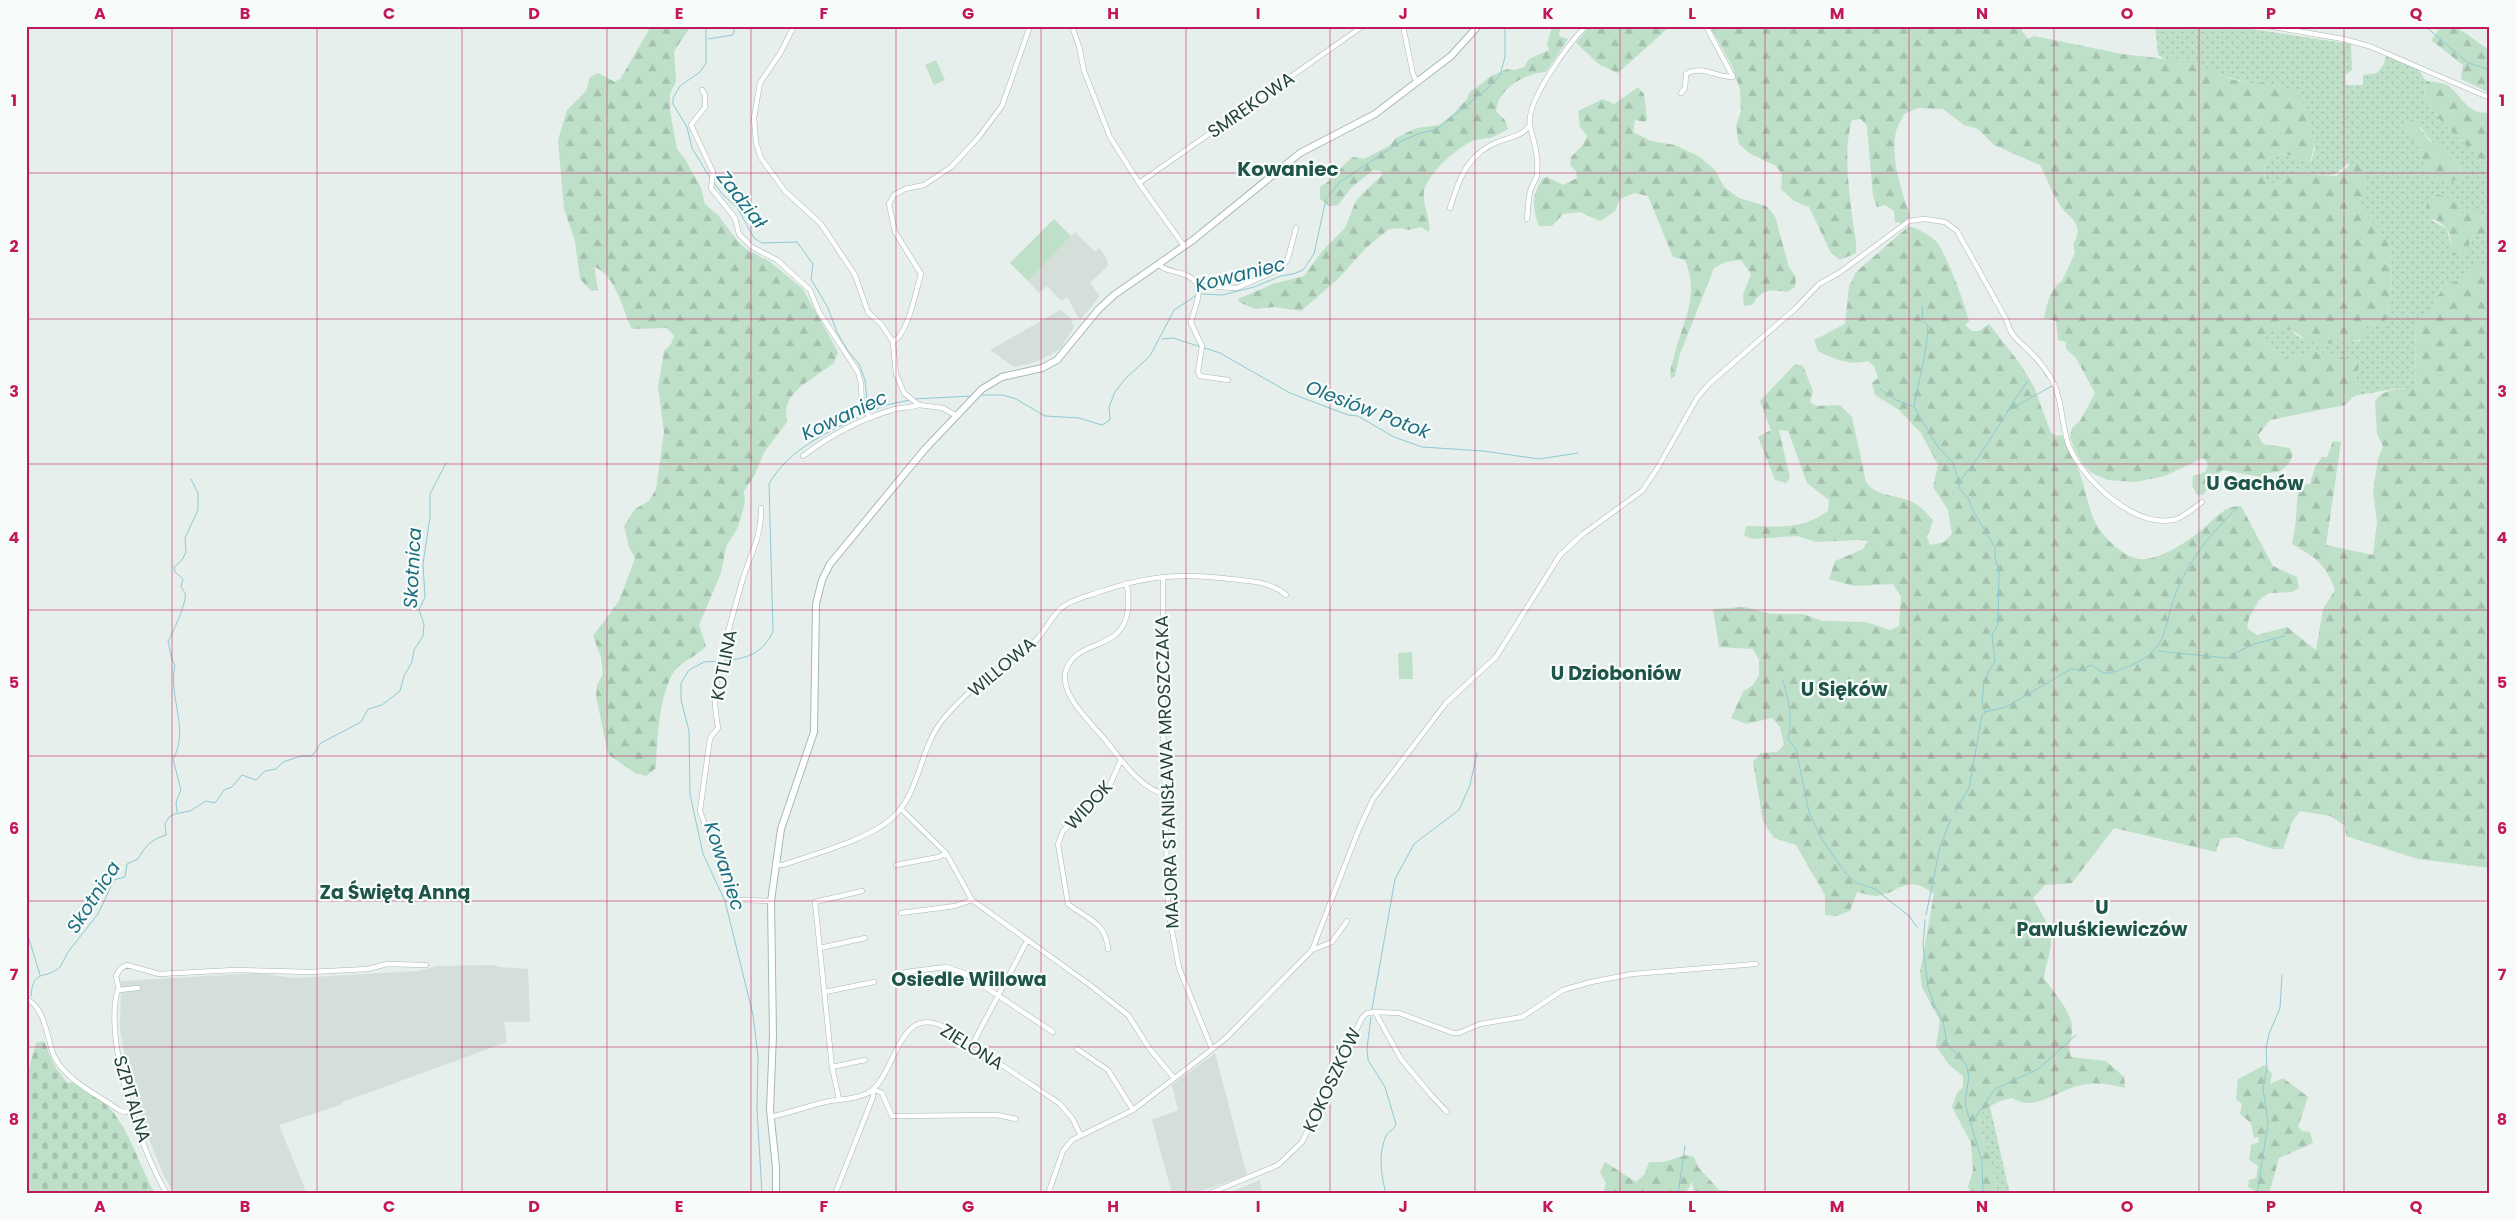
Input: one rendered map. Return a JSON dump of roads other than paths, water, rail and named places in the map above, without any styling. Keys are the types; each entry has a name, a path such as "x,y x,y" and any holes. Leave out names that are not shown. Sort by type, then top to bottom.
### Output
{"street":[{"path":"794,26 781,52 760,83 754,118 756,143 760,158 785,191 820,224 856,275 868,312 881,324 893,342 896,374 899,384 907,396 917,403 943,408 955,415"},
{"path":"893,342 898,340 903,330 921,274 895,232 890,216 889,204 894,195 904,190 924,185 951,167 978,138 1002,106 1030,26"},
{"path":"1072,26 1079,46 1085,74 1110,137 1139,183 1184,246"},
{"name":"SMREKOWA","path":"1139,183 1363,26"},
{"path":"1403,26 1413,74 1418,82"},
{"path":"776,1194 776,1167 770,1117 773,1036 771,900 784,816 814,732 816,611 822,580 840,551 955,415 982,389 1002,377 1042,368 1057,360 1109,299 1184,246 1300,154 1364,122 1458,50 1478,26"},
{"path":"1450,208 1460,176 1468,163 1486,147 1525,131 1530,124 1536,98 1544,84 1572,41 1586,26"},
{"path":"1681,93 1686,88 1686,74 1693,71 1708,71 1733,77 1706,26"},
{"path":"2268,26 2362,44 2385,52 2490,98"},
{"path":"702,90 705,95 705,107 691,125 711,168 712,177 710,183 713,193 735,218 739,234 752,247 778,260 810,290 819,312 858,372 861,384 862,407 871,418"},
{"path":"1527,219 1529,194 1537,177 1536,141 1530,124"},
{"path":"1312,950 1373,799 1446,703 1496,657 1560,555 1583,534 1642,491 1657,469 1697,398 1709,384 1795,309 1819,284 1839,273 1909,221 1924,219 1945,222 1956,231 2006,319 2012,334 2036,358 2051,379 2057,392 2068,444 2087,475 2107,496 2139,514 2164,520 2177,519 2202,502"},
{"path":"1199,288 1238,288 1282,268 1288,258 1296,228"},
{"path":"1158,264 1162,268 1194,280 1199,288 1198,300 1191,323 1202,346 1198,372 1200,376 1228,380"},
{"path":"803,456 820,443 871,418 917,403"},
{"name":"KOTLINA","path":"760,508 761,523 758,539 744,577 724,653 715,702 718,728 710,738 700,811 732,897 738,900 771,900"},
{"name":"WILLOWA","path":"775,865 783,865 873,831 890,820 901,809 914,784 933,735 947,716 1000,666 1036,640 1062,608 1078,599 1126,582 1147,578 1185,576 1258,582 1273,585 1286,595"},
{"name":"MAJORA STANISŁAWA MROSZCZAKA","path":"1163,577 1167,890 1173,942 1179,968 1212,1050"},
{"name":"WIDOK","path":"1126,582 1129,596 1126,622 1123,629 1076,657 1069,665 1065,677 1070,696 1084,716 1121,760 1152,789 1165,794"},
{"name":"WIDOK","path":"1108,949 1107,938 1103,928 1068,904 1058,844 1064,831 1109,787 1121,760"},
{"path":"901,809 946,853 972,900 1090,985 1128,1015 1149,1048 1174,1078"},
{"path":"896,866 946,853"},
{"path":"840,1100 832,1067 815,902 862,891"},
{"path":"901,913 954,906 972,900"},
{"path":"1048,1194 1063,1151 1080,1134 1133,1110 1212,1050 1312,950 1332,942 1347,922"},
{"path":"820,948 865,938"},
{"path":"972,1045 1027,941"},
{"name":"SZPITALNA","path":"166,1194 156,1174 132,1110 123,1083 117,1054 116,1004 119,990 116,976 121,968 127,965 159,974 245,970 310,972 368,969 387,964 426,964"},
{"path":"1375,1012 1399,1013 1452,1033 1459,1033 1480,1024 1522,1017 1563,990 1599,981 1658,971 1756,964"},
{"path":"906,972 934,968 955,969 1052,1032"},
{"path":"824,992 874,982"},
{"path":"119,990 138,988"},
{"path":"26,999 37,1006 55,1057 72,1077 119,1110 125,1112 132,1110"},
{"name":"KOKOSZKÓW","path":"1208,1194 1269,1170 1297,1148 1313,1124 1362,1018 1367,1013 1375,1012 1400,1058 1431,1096 1448,1112"},
{"name":"ZIELONA","path":"835,1194 873,1098 873,1089 883,1076 902,1038 918,1024 928,1022 942,1026 1060,1103 1072,1118 1080,1134"},
{"path":"1077,1048 1108,1070 1133,1110"},
{"path":"832,1067 865,1060"},
{"path":"770,1117 858,1097 873,1089 882,1093 892,1116 997,1115 1016,1119"}],"waterway":[{"name":"Zadział","path":"706,26 706,63 700,72 680,86 673,98 673,104 687,127 692,148 710,178"},
{"path":"708,39 733,35 735,26"},
{"name":"Kowaniec","path":"1201,294 1222,295 1254,287 1281,276 1303,270 1314,254 1326,199 1340,182 1400,142 1420,133 1436,130 1488,88 1500,75 1505,57 1505,26"},
{"name":"Kowaniec","path":"2425,26 2468,63 2490,70"},
{"name":"Zadział","path":"714,183 723,195 737,207 754,238 762,243 797,242 813,264 811,279 828,308 837,332 848,351 859,364 865,380 868,411"},
{"name":"Kowaniec","path":"981,395 1003,395 1016,399 1045,416 1079,418 1102,425 1110,420 1109,407 1115,392 1125,379 1150,356 1174,310 1197,295"},
{"name":"KOKOSZKÓW","path":"1922,306 1923,320 1928,326 1914,407 1938,447 1953,463 1959,488 1969,499 1971,507 1995,548 1995,558 1999,571 1998,624 1992,635 1995,661 1984,680 1982,703 1985,712 1982,716 1969,788 1955,812"},
{"name":"Olesiów Potok","path":"1162,339 1173,338 1220,353 1290,393 1348,415 1358,416 1394,437 1422,447 1483,451 1539,459 1578,453"},
{"path":"1959,482 1978,457 2027,382"},
{"path":"2007,411 2052,386"},
{"path":"1880,389 1896,400 1912,406"},
{"name":"Kowaniec","path":"914,399 972,396"},
{"name":"Kowaniec","path":"869,412 886,405 910,400"},
{"name":"Kowaniec","path":"724,661 753,654 764,645 773,632 769,484 777,472 798,451 824,434 865,414"},
{"name":"Skotnica","path":"31,996 34,981 60,967 68,952 98,914 114,880 125,877 127,864 138,859 146,847 153,841 166,835 165,824 169,817 190,811 206,801 215,803 224,790 232,787 242,775 256,780 265,771 276,769 283,762 301,756 312,756 321,743 361,722 368,709 382,705 400,691 404,676 412,662 414,650 423,636 424,624 419,610 425,597 423,564 430,517 430,494 446,463"},
{"path":"177,812 176,802 181,790 173,759 180,737 174,689 175,665 168,641 179,617 185,597 181,586 183,579 175,572 174,567 182,560 186,552 185,538 198,510 198,493 191,479"},
{"path":"1985,712 2006,707 2071,669 2082,670 2091,665 2104,673 2113,672 2152,653 2163,635 2178,588 2190,565 2211,535 2237,508"},
{"path":"2157,651 2227,658 2251,645 2284,636"},
{"name":"Kowaniec","path":"720,661 704,662 689,670 681,683 681,700 689,731 690,794 703,854 725,901 753,1015 758,1056 757,1110 762,1194"},
{"path":"1783,681 1790,710 1788,739 1796,749 1809,812 1821,838 1844,871 1855,882 1875,889 1909,916 1917,927"},
{"path":"1372,1009 1395,879 1414,844 1459,810 1470,785 1477,753"},
{"name":"KOKOSZKÓW","path":"1926,915 1940,847 1951,819"},
{"name":"KOKOSZKÓW","path":"1925,920 1923,946 1928,987 1943,1021 1947,1044 1966,1064 1969,1076 1965,1104 1982,1161 1983,1194"},
{"path":"26,929 40,975"},
{"path":"2257,1194 2268,1123 2263,1088 2267,1067 2266,1048 2269,1034 2280,1008 2282,975"},
{"name":"Skotnica","path":"26,1016 29,1006"},
{"path":"1371,1017 1367,1048 1368,1060 1385,1087 1396,1124 1383,1143 1381,1157 1386,1194"},
{"path":"1972,1122 1995,1089 2038,1069 2076,1035"},
{"path":"1678,1194 1685,1146"}],"district":[{"name":"Kowaniec","path":"1288,169"},
{"name":"U Gachów","path":"2255,483"},
{"name":"U Dzioboniów","path":"1616,673"},
{"name":"U Sięków","path":"1844,689"},
{"name":"Za Świętą Anną","path":"395,892"},
{"name":"U Pawluśkiewiczów","path":"2102,918"},
{"name":"Osiedle Willowa","path":"969,979"}]}
